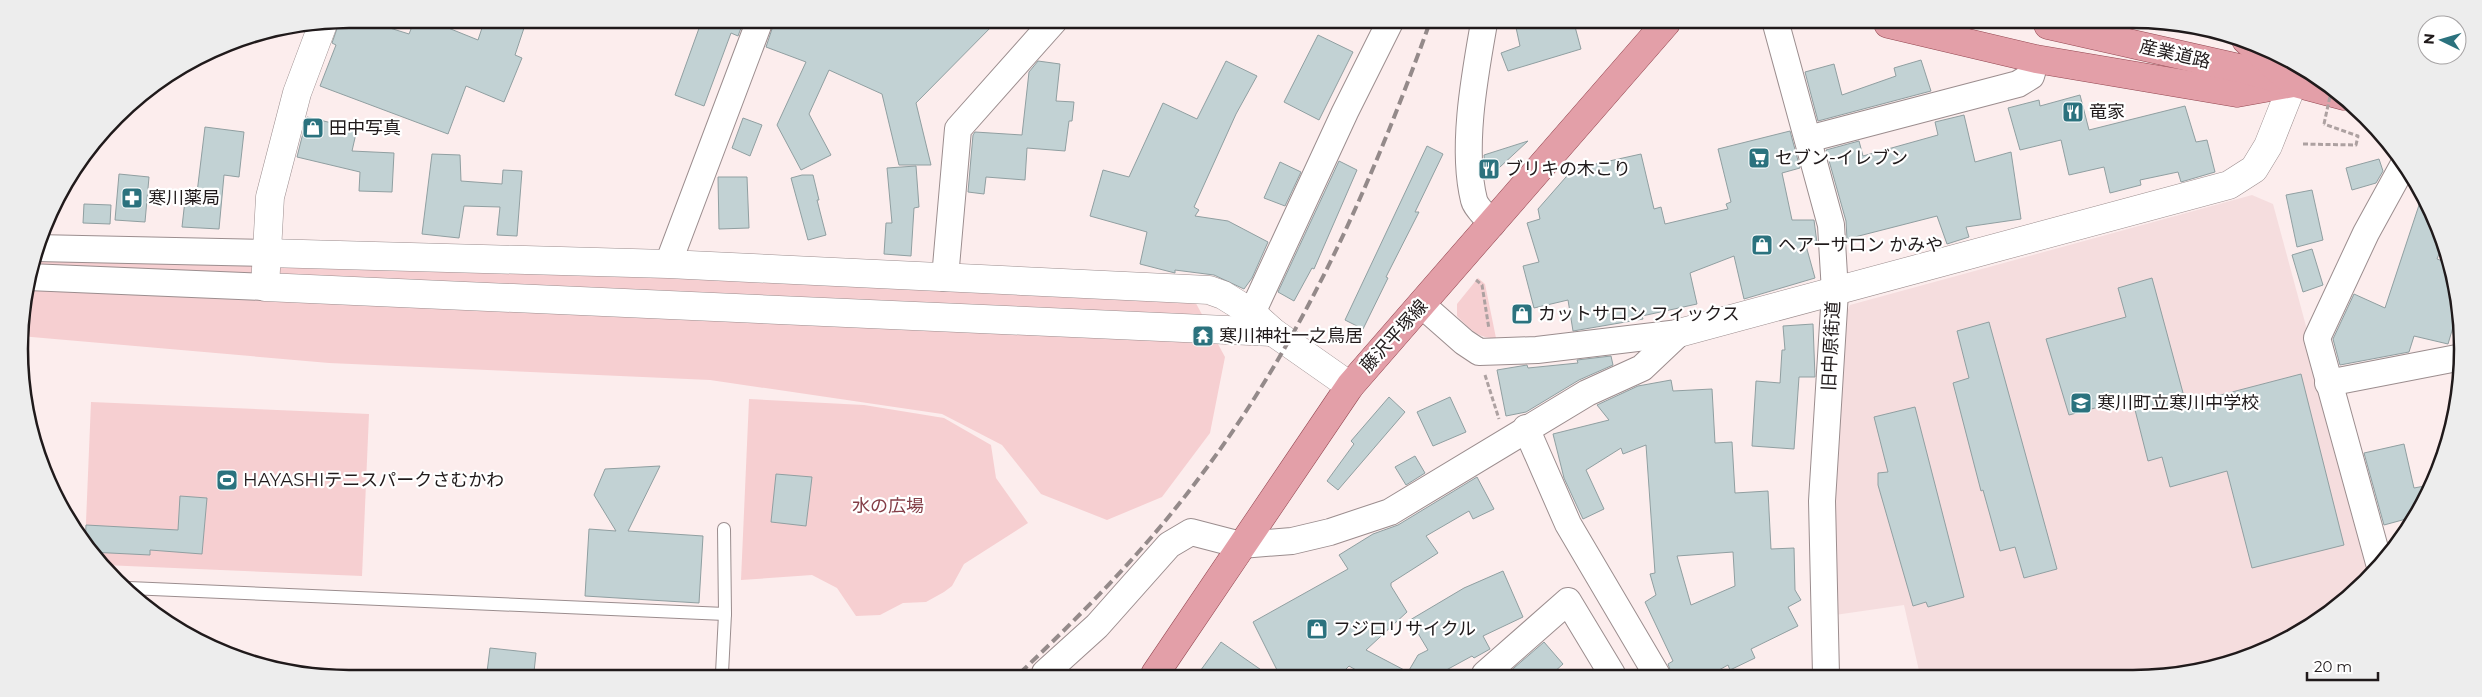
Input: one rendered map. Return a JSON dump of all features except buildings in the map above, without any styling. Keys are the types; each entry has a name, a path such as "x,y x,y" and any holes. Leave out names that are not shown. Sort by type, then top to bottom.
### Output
{"main road":[{"name":"藤沢平塚線","path":"1158,670 1350,386 1662,28"},
{"path":"1905,28 2036,59 2237,93 2293,82"},
{"name":"産業道路","path":"2065,28 2293,82"},
{"path":"2263,55 2293,82 2324,91"}],"street":[{"path":"668,264 757,28"},
{"path":"944,278 958,129 1048,28"},
{"path":"1252,313 1345,112 1387,28"},
{"path":"1483,28 1473,91 1469,151 1474,201 1492,224"},
{"name":"旧中原街道","path":"1777,28 1831,226 1835,292 1822,501 1826,670"},
{"path":"265,287 270,197 297,92 321,29"},
{"path":"1808,139 2018,84 2031,76 2036,59"},
{"path":"1422,305 1464,342 1486,352 1537,350 1679,333 2229,185 2254,169 2268,146 2293,82"},
{"path":"2377,558 2317,338 2366,233 2400,171"},
{"path":"44,248 668,264 1208,290 1223,295 1252,313 1273,332 1350,386"},
{"path":"36,277 1273,332"},
{"path":"1220,329 1227,323 1230,316 1229,306 1223,295"},
{"path":"1047,670 1097,626 1169,545 1191,532 1241,545 1292,541 1330,532 1390,512 1526,428 1587,393 1642,368 1679,333"},
{"path":"2328,383 2454,359"},
{"path":"1526,428 1568,524 1655,670"},
{"path":"1490,670 1568,601 1610,670"}],"lane":[{"path":"722,670 724,529"},
{"path":"135,588 724,614"}],"path":[{"path":"2303,144 2356,145 2358,136 2324,124 2330,95"},
{"path":"1474,278 1482,285 1486,352 1501,424"}],"shaded area":[{"name":"寒川町立寒川中学校","path":"2252,195 2273,204 2371,564 2345,590 2312,615 2256,645 2217,659 2175,667 2134,670 1919,670 1904,605 1835,615 1831,538 1840,327 1850,305"}],"green space":[{"path":"44,248 1192,296 1225,357 1210,433 1162,497 1107,520 1041,494 1002,445 942,414 710,380 329,363 28,337 30,307 38,265"},
{"path":"1478,278 1485,284 1496,338 1479,335 1457,316 1457,304"},
{"name":"水の広場","path":"749,399 864,405 944,418 991,445 996,478 1028,523 964,564 952,586 944,592 926,602 903,603 880,615 856,616 837,588 812,575 741,580"},
{"name":"HAYASHIテニスパークさむかわ","path":"91,402 369,414 362,576 112,565 86,532"}],"railway":[{"path":"1023,670 1068,627 1158,530 1199,478 1271,372 1332,259 1359,201 1408,82 1428,28"}],"place":[{"name":"竜家","path":"2073,112"},
{"name":"田中写真","path":"313,128"},
{"name":"セブン-イレブン","path":"1759,158"},
{"name":"ブリキの木こり","path":"1489,169"},
{"name":"寒川薬局","path":"132,198"},
{"name":"ヘアーサロン かみや","path":"1762,245"},
{"name":"カットサロン フィックス","path":"1522,314"},
{"name":"寒川神社一之鳥居","path":"1203,336"},
{"name":"寒川町立寒川中学校","path":"2081,403"},
{"name":"HAYASHIテニスパークさむかわ","path":"227,480"},
{"name":"フジロリサイクル","path":"1317,629"}]}
